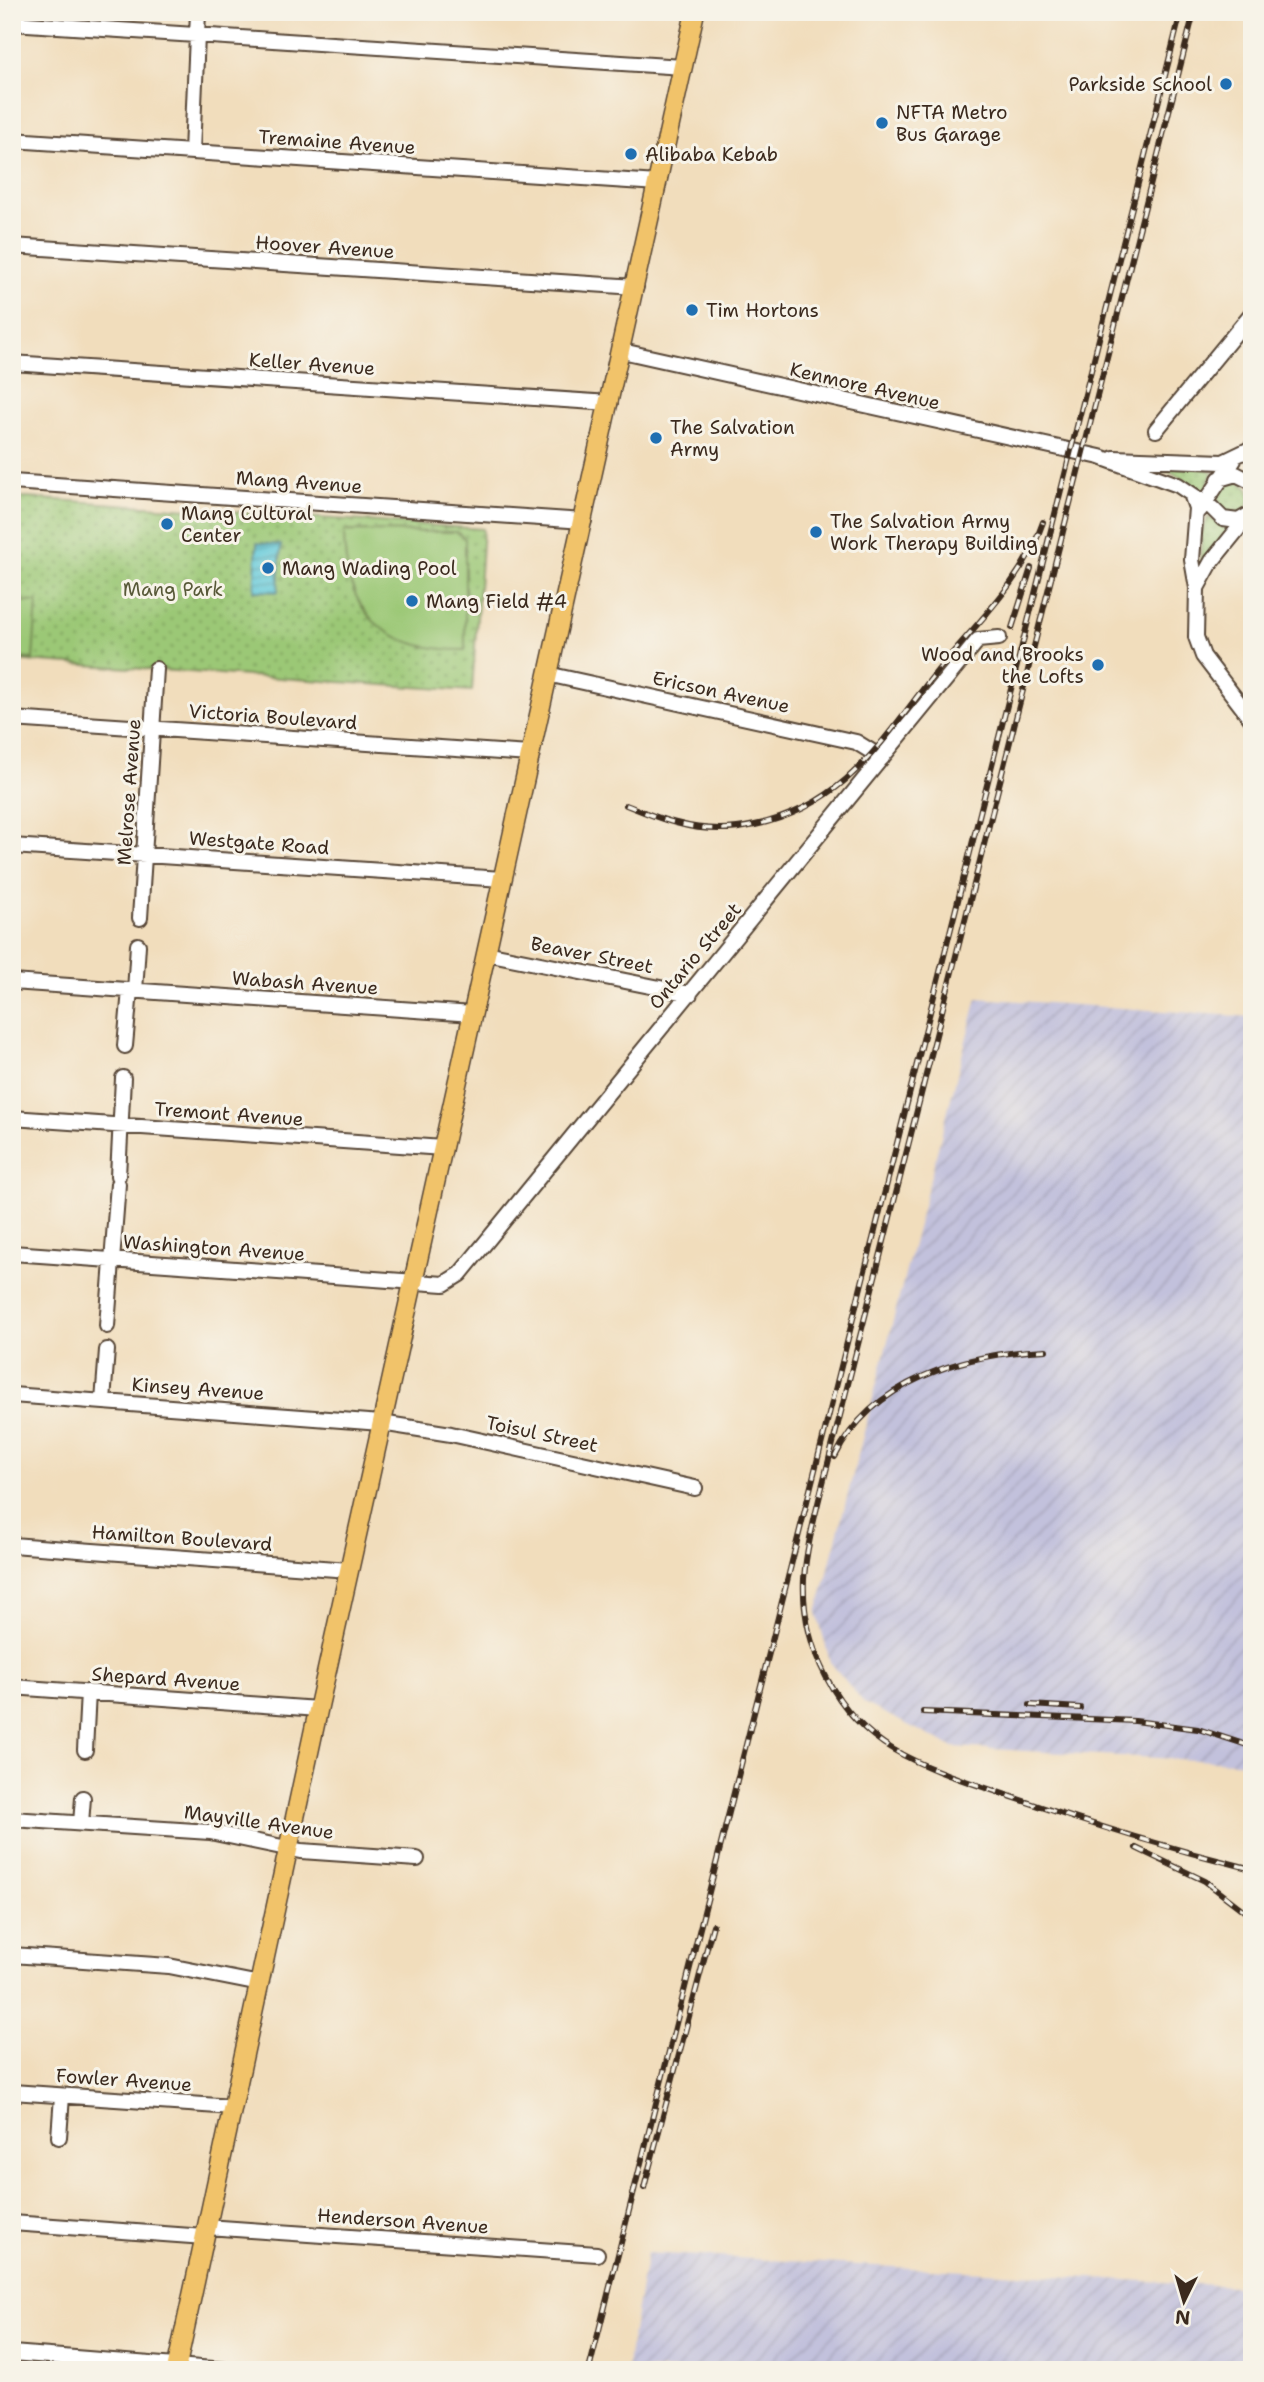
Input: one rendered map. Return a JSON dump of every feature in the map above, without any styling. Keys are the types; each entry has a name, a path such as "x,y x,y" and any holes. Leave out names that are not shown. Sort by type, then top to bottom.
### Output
{"main road":[{"path":"177,2368 318,1709 547,674 636,288 695,12"}],"street":[{"path":"192,152 198,12"},
{"path":"12,23 683,67"},
{"name":"Tremaine Avenue","path":"12,140 658,183"},
{"name":"Hoover Avenue","path":"12,246 636,288"},
{"path":"1156,430 1252,313"},
{"name":"Kenmore Avenue","path":"622,351 1100,457 1167,480 1191,494 1204,506 1192,560 1197,588 1196,637 1203,656 1252,720"},
{"name":"Keller Avenue","path":"12,363 610,403"},
{"path":"1249,516 1230,521 1204,506 1227,470 1252,448"},
{"name":"Kenmore Avenue","path":"1100,457 1210,463 1227,470"},
{"path":"1227,470 1247,479"},
{"name":"Mang Avenue","path":"12,482 584,521"},
{"name":"Kenmore Avenue","path":"1197,588 1212,561 1249,516"},
{"name":"Ontario Street","path":"413,1281 444,1284 460,1274 978,640 999,638"},
{"name":"Melrose Avenue","path":"140,918 156,669"},
{"name":"Ericson Avenue","path":"547,674 856,742 881,758"},
{"name":"Victoria Boulevard","path":"12,719 530,754"},
{"name":"Westgate Road","path":"12,846 502,879"},
{"path":"125,1046 138,945"},
{"name":"Beaver Street","path":"486,953 690,994"},
{"name":"Wabash Avenue","path":"12,982 473,1014"},
{"path":"107,1326 123,1078"},
{"name":"Tremont Avenue","path":"12,1118 443,1148"},
{"name":"Washington Avenue","path":"12,1253 413,1281"},
{"path":"103,1401 107,1350"},
{"name":"Kinsey Avenue","path":"12,1395 381,1423"},
{"name":"Toisul Street","path":"381,1423 451,1434 695,1488"},
{"name":"Hamilton Boulevard","path":"12,1545 349,1570"},
{"name":"Shepard Avenue","path":"12,1687 318,1709"},
{"path":"85,1750 88,1692"},
{"path":"81,1823 83,1798"},
{"name":"Mayville Avenue","path":"12,1819 210,1832 288,1848 417,1859"},
{"path":"12,1955 169,1966 260,1984"},
{"name":"Fowler Avenue","path":"12,2092 233,2107"},
{"path":"59,2137 62,2096"},
{"name":"Henderson Avenue","path":"12,2223 597,2253"},
{"path":"12,2353 226,2370"}],"shaded area":[{"path":"977,998 1252,1017 1252,1763 952,1747 864,1703 830,1662 817,1613"},
{"path":"647,2253 1252,2287 1252,2370 626,2370"}],"green space":[{"path":"1139,465 1187,465 1213,472 1204,494 1198,493 1180,477"},
{"path":"1234,481 1245,486 1250,497 1245,508 1234,513 1223,508 1218,497 1223,486"},
{"name":"Mang Park","path":"12,497 483,529 472,691 12,660"},
{"path":"1208,517 1230,530 1204,562 1200,561 1202,533"},
{"name":"Mang Field #4","path":"344,531 457,532 465,539 465,650 412,643 391,634 374,622 361,605 352,585 346,560"},
{"path":"12,601 37,602 33,659 12,658"}],"water":[{"name":"Mang Wading Pool","path":"257,543 281,545 278,592 254,591"}],"railway":[{"path":"589,2370 1181,12"},
{"path":"1194,12 821,1491 804,1579 809,1629 826,1677 855,1718 873,1736 894,1750 939,1771 1047,1809 1134,1837 1252,1869"},
{"path":"626,805 686,825 725,829 755,825 788,815 817,801 863,763 1000,597 1025,561 1043,522"},
{"path":"1012,628 1031,568"},
{"path":"835,1457 851,1430 872,1408 897,1390 924,1376 984,1357 1046,1350"},
{"path":"1030,1705 1080,1708"},
{"path":"923,1712 1135,1721 1198,1729 1250,1746"},
{"path":"1136,1848 1205,1881 1252,1917"},
{"path":"644,2188 713,1925"}],"place":[{"name":"Parkside School","path":"1226,84"},
{"name":"NFTA Metro Bus Garage","path":"882,123"},
{"name":"Alibaba Kebab","path":"631,154"},
{"name":"Tim Hortons","path":"692,310"},
{"name":"The Salvation Army","path":"656,438"},
{"name":"Mang Cultural Center","path":"167,524"},
{"name":"The Salvation Army Work Therapy Building","path":"816,532"},
{"name":"Mang Wading Pool","path":"268,568"},
{"name":"Mang Field #4","path":"412,601"},
{"name":"Wood and Brooks the Lofts","path":"1098,665"}]}
